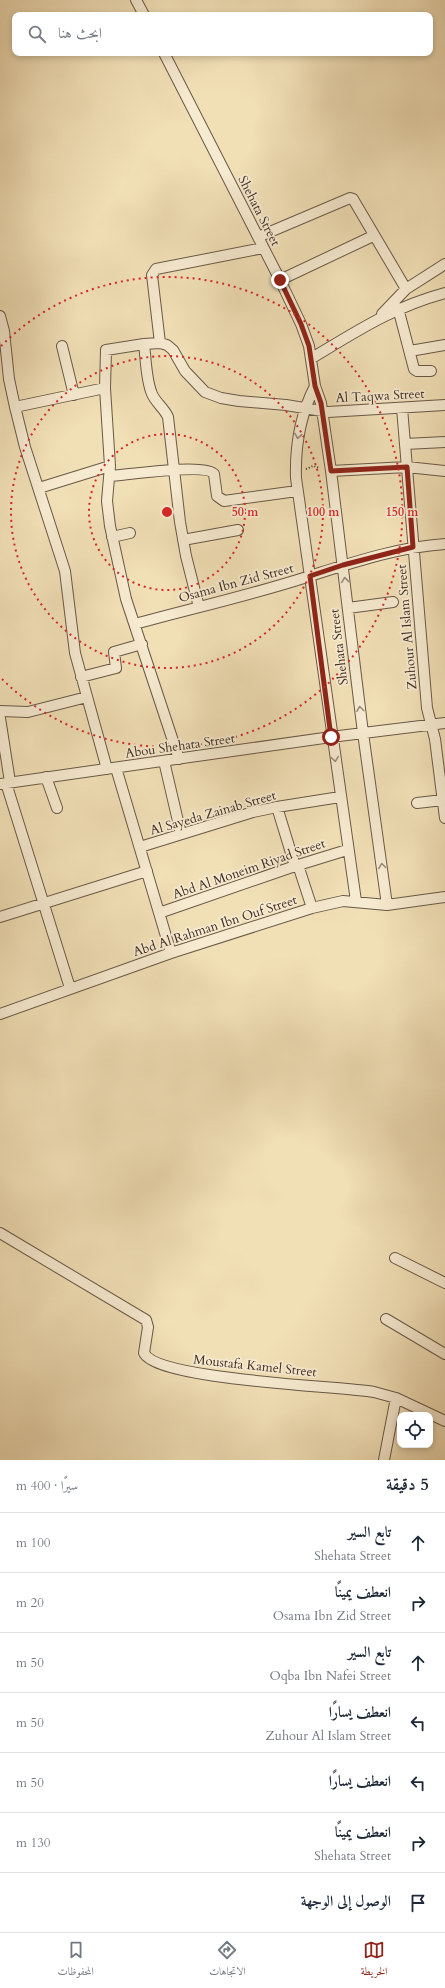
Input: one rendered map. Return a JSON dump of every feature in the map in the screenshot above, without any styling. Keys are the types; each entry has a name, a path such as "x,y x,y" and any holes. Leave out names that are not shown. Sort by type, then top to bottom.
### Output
{"street":[{"path":"136,0 142,12"},
{"name":"Shehata Street","path":"166,56 280,280 301,324 312,358 315,386 322,412 333,483 363,733 387,905"},
{"path":"258,237 350,198 353,199 373,236 406,289"},
{"path":"280,280 373,236"},
{"path":"179,759 126,599 112,537 107,501 110,466 105,388 105,353 110,348 160,343 152,275 156,269 264,248"},
{"path":"378,318 406,289 445,264"},
{"path":"312,358 378,318 398,308 445,293"},
{"path":"398,308 415,370 431,371"},
{"path":"0,316 4,331 9,378 25,447 40,488 65,571 71,633 81,677 140,847 172,954"},
{"name":"Al Taqwa Street","path":"160,343 167,345 172,350 185,371 205,392 221,398 239,401 268,402 322,412 445,405"},
{"path":"144,344 150,390 155,400 168,417 183,540 199,607"},
{"path":"410,351 445,345"},
{"path":"62,346 74,395"},
{"name":"Shehata Street","path":"315,386 306,408 296,445 297,491 310,576 331,737 356,901"},
{"path":"15,407 105,388"},
{"name":"Zuhour Al Islam Street","path":"402,408 427,708 435,739 445,818"},
{"path":"405,444 445,442"},
{"path":"40,488 110,466"},
{"path":"331,471 407,467 445,471"},
{"path":"110,476 174,469 212,471 217,496 224,501 297,491"},
{"path":"183,540 238,530"},
{"path":"112,537 130,533"},
{"name":"Osama Ibn Zid Street","path":"135,624 310,576 343,565 413,547 445,544"},
{"path":"348,608 393,602"},
{"path":"81,677 116,668 114,652 142,644"},
{"path":"0,711 28,712 87,697"},
{"path":"0,718 5,783 70,988"},
{"name":"Abou Shehata Street","path":"5,783 331,737 445,723"},
{"path":"164,761 181,834"},
{"path":"46,777 57,808"},
{"name":"Al Sayeda Zainab Street","path":"140,847 228,819 277,807 340,797"},
{"path":"417,803 444,805"},
{"path":"277,807 312,908"},
{"name":"Abd Al Moneim Riyad Street","path":"160,913 296,865 348,850"},
{"path":"0,917 147,871"},
{"name":"Abd Al Rahman Ibn Ouf Street","path":"0,1014 70,988 312,908 332,903 356,901 387,905 445,897"},
{"name":"Moustafa Kamel Street","path":"0,1233 146,1320 148,1327 144,1351 145,1355 161,1364 204,1375 350,1389 396,1398 445,1421"},
{"path":"395,1258 445,1283"},
{"path":"386,1319 445,1354"},
{"path":"384,1460 396,1398"}],"path":[{"path":"296,478 310,467 317,467 323,471 333,483"}],"route":[{"path":"280,280 306,335 309,346 315,386 321,403 331,471 407,467 413,547 343,565 310,576 331,737"}]}
